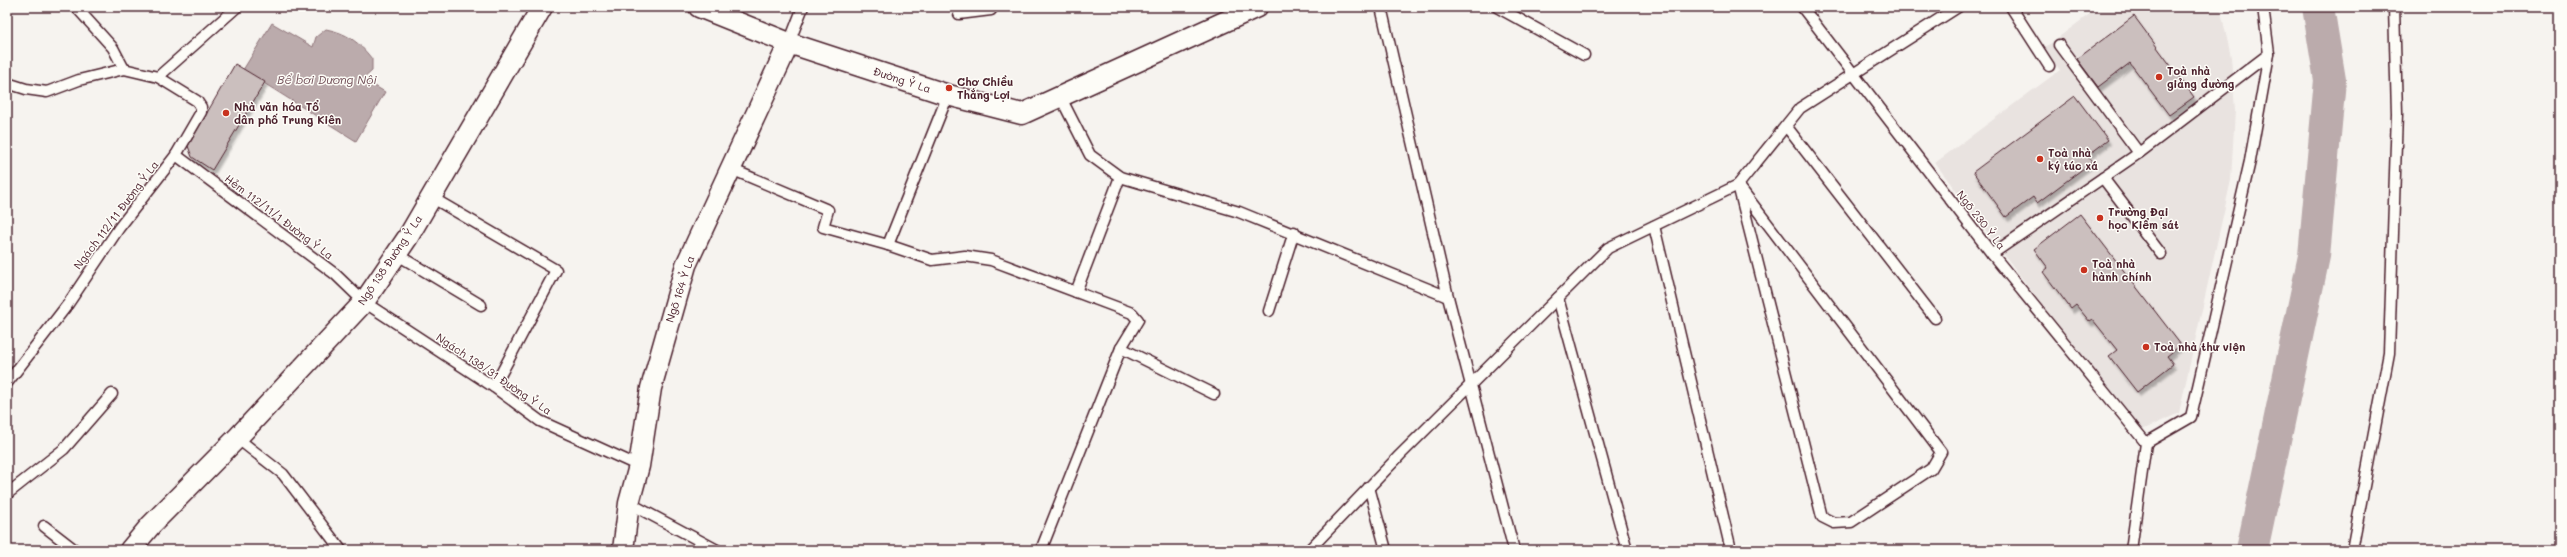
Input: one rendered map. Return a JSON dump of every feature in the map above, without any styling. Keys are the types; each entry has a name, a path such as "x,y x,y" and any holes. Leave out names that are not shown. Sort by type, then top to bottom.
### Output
{"street":[{"name":"Ngõ 138 Đường Ỷ La","path":"130,550 151,525 237,438 364,302 432,197 542,7"},
{"name":"Đường Ỷ La","path":"699,7 788,43 948,95 1022,114 1257,7"},
{"name":"Ngõ 164 Ỷ La","path":"623,550 629,503 639,466 651,388 686,265 788,43"}],"lane":[{"path":"76,7 113,48 124,69"},
{"path":"7,83 46,92 79,80 124,69 158,77 237,7"},
{"path":"788,43 803,7"},
{"path":"959,14 991,10 990,7"},
{"path":"1381,7 1448,297 1514,550"},
{"path":"1498,7 1584,55"},
{"name":"Ngõ 230 Ỷ La","path":"1802,7 1992,254 2146,443"},
{"path":"1309,550 1369,487 1608,248 1738,185 1800,108 1958,7"},
{"path":"2011,7 2050,66"},
{"path":"2131,550 2146,443 2191,416 2250,160 2269,54 2263,7"},
{"path":"2352,550 2389,353 2397,113 2394,7"},
{"path":"2059,45 2139,153"},
{"path":"1992,254 2139,153 2269,54"},
{"name":"Ngách 112/11 Đường Ỷ La","path":"8,378 68,304 119,228 176,155 201,112 201,107 197,101 158,77"},
{"path":"888,245 948,95"},
{"path":"1060,96 1090,155 1120,178 1239,212 1294,232 1448,297"},
{"path":"1786,126 1936,318"},
{"name":"Hẻm 112/11/1 Đường Ỷ La","path":"176,155 335,274 364,302"},
{"path":"731,169 828,210 823,227 888,245 932,260 947,256 965,256 991,260 1136,316 1138,320 1122,348 1041,550"},
{"path":"1076,292 1120,178"},
{"path":"2104,178 2161,254"},
{"path":"1738,185 1941,452 1931,469 1851,522 1834,523 1822,517 1738,185"},
{"path":"432,197 556,270 494,387"},
{"path":"1654,226 1731,550"},
{"path":"1269,311 1294,232"},
{"path":"396,254 481,305"},
{"path":"1558,298 1627,550"},
{"name":"Ngách 138/31 Đường Ỷ La","path":"364,302 494,387 540,421 639,466"},
{"path":"1122,348 1214,394"},
{"path":"7,494 64,449 112,394"},
{"path":"237,438 283,474 341,550"},
{"path":"1369,487 1386,550"},
{"path":"629,503 717,550"},
{"path":"44,526 74,550"}],"shaded area":[{"name":"Trường Đại học Kiểm sát","path":"2099,7 2220,7 2231,57 2235,110 2231,180 2179,413 2138,432 1935,163 2060,70 2043,49"}],"water":[{"name":"Bể bơi Dương Nội","path":"272,23 313,47 316,37 326,29 340,33 357,43 372,59 372,71 363,79 385,92 356,141 243,70"}],"building":[{"name":"Toà nhà giảng đường","path":"2134,16 2194,97 2169,115 2130,63 2098,87 2077,59"},
{"name":"Nhà văn hóa Tổ dân phố Trung Kiên","path":"235,64 265,82 212,170 192,157 188,146"},
{"name":"Toà nhà ký túc xá","path":"2075,96 2108,140 2087,156 2092,162 2037,203 2033,197 2006,217 1973,172"},
{"path":"2080,214 2181,345 2167,356 2173,364 2137,392 2109,356 2117,350 2093,320 2090,322 2076,305 2071,309 2043,272 2048,268 2034,249"}],"waterway":[{"path":"2252,550 2314,256 2330,80 2318,7"}],"place":[{"name":"Toà nhà giảng đường","path":"2159,77"},
{"name":"Chợ Chiều Thắng Lợi","path":"949,88"},
{"name":"Nhà văn hóa Tổ dân phố Trung Kiên","path":"226,113"},
{"name":"Toà nhà ký túc xá","path":"2040,159"},
{"name":"Trường Đại học Kiểm sát","path":"2100,218"},
{"name":"Toà nhà hành chính","path":"2084,270"},
{"name":"Toà nhà thư viện","path":"2146,347"}]}
